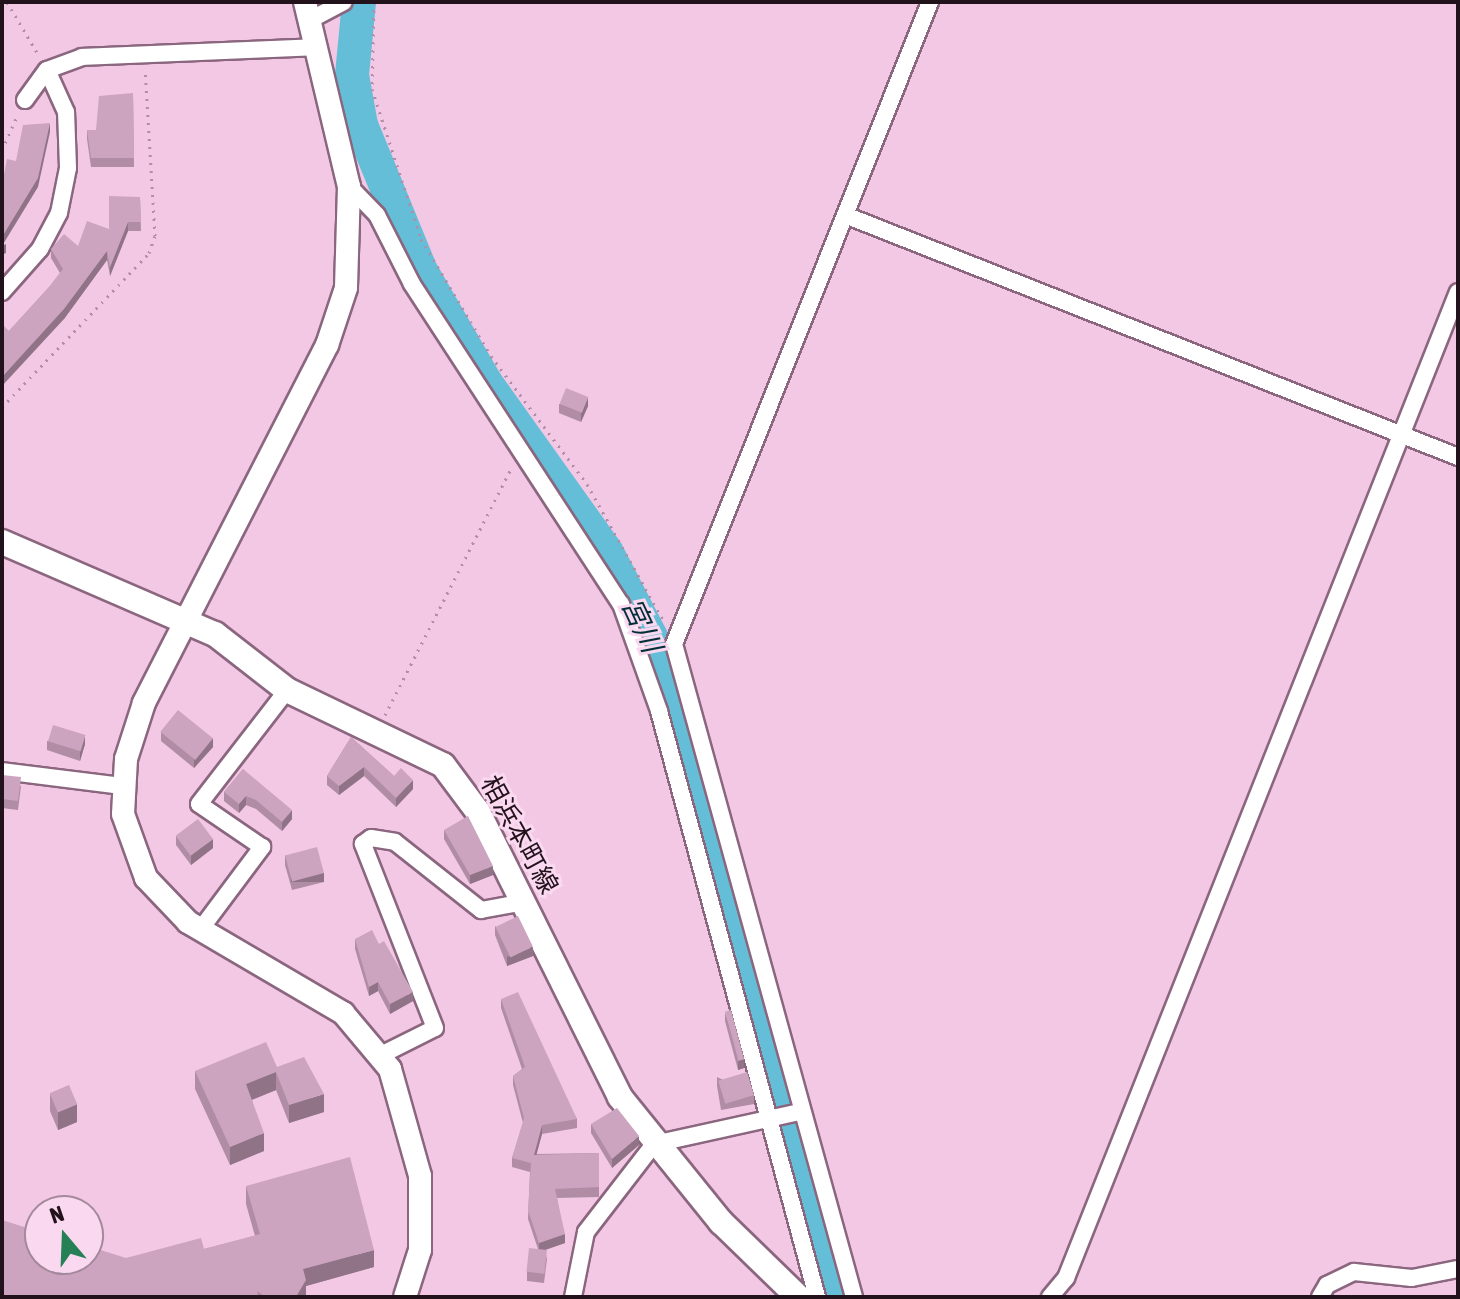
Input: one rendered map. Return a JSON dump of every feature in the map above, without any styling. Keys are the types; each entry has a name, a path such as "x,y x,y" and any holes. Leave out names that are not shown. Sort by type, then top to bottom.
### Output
{"main road":[{"name":"相浜本町線","path":"2,542 215,634 287,690 428,754 454,777 525,902 611,1081 654,1144 798,1297"}],"street":[{"path":"344,2 308,11 349,186 353,247 336,324 144,703 122,786 135,857 160,895 200,930 323,999 381,1055 400,1090 420,1176 420,1250 405,1297"},
{"path":"854,1297 797,1113 678,668 677,632 930,2"},
{"path":"25,100 47,70 82,57 318,47"},
{"path":"2,292 40,249 62,198 66,112 47,70"},
{"path":"349,186 377,215 412,284 621,604 659,711 774,1118 817,1297"},
{"path":"845,215 1458,457"},
{"path":"1050,1297 1066,1278 1458,292"},
{"path":"200,930 262,847 199,804 287,690"},
{"path":"2,771 122,786"},
{"path":"381,1055 435,1028 363,844 371,838 395,842 481,910 525,902"},
{"path":"573,1297 586,1232 654,1144 797,1113"},
{"path":"1320,1297 1335,1278 1354,1272 1412,1278 1458,1269"}],"path":[{"path":"7,2 47,70"},
{"path":"374,2 372,89 421,239 474,331 587,484 658,615 677,632"},
{"path":"2,407 149,253 155,236 144,55"},
{"path":"2,150 25,100"},
{"path":"375,732 523,453"}],"building":[{"path":"133,93 134,158 91,158 87,130 96,130 99,96"},
{"path":"50,123 38,178 2,237 2,185 7,159 16,161 23,125"},
{"path":"109,196 140,197 141,222 128,222 110,267 107,251 64,309 2,377 2,324 9,331 63,269 51,249 64,234 78,246 87,221 109,229"},
{"path":"566,388 588,397 582,413 560,404"},
{"path":"178,710 213,738 195,760 160,732"},
{"path":"53,725 86,735 81,751 48,741"},
{"path":"351,737 394,776 401,768 413,780 396,798 364,767 339,786 327,776"},
{"path":"243,769 292,810 282,822 256,800 246,796 239,804 224,792"},
{"path":"2,775 21,777 18,801 2,799"},
{"path":"468,816 493,866 470,875 444,830"},
{"path":"198,819 213,839 191,856 176,836"},
{"path":"317,847 324,873 292,882 285,856"},
{"path":"518,916 533,947 510,958 496,927"},
{"path":"372,930 379,944 384,941 413,992 390,1004 378,982 369,987 355,939"},
{"path":"518,992 577,1119 542,1125 534,1155 599,1153 599,1187 555,1189 565,1234 539,1243 528,1210 531,1163 512,1158 524,1118 513,1076 525,1067 501,999"},
{"path":"731,1010 744,1059 738,1061 725,1012"},
{"path":"266,1042 277,1067 304,1057 324,1094 289,1105 276,1072 246,1084 264,1133 230,1147 195,1071"},
{"path":"747,1072 754,1095 725,1104 718,1081"},
{"path":"69,1085 77,1104 58,1113 50,1093"},
{"path":"617,1108 639,1136 612,1159 591,1124"},
{"path":"350,1157 374,1250 303,1269 306,1280 296,1297 266,1297 257,1291 258,1297 2,1297 2,1220 24,1227 24,1275 104,1275 104,1251 126,1258 201,1238 204,1249 260,1234 246,1186"},
{"path":"529,1248 547,1250 544,1274 526,1272"}],"waterway":[{"name":"宮川","path":"359,2 352,75 361,125 421,271 486,383 606,551 654,643 836,1297"}]}
